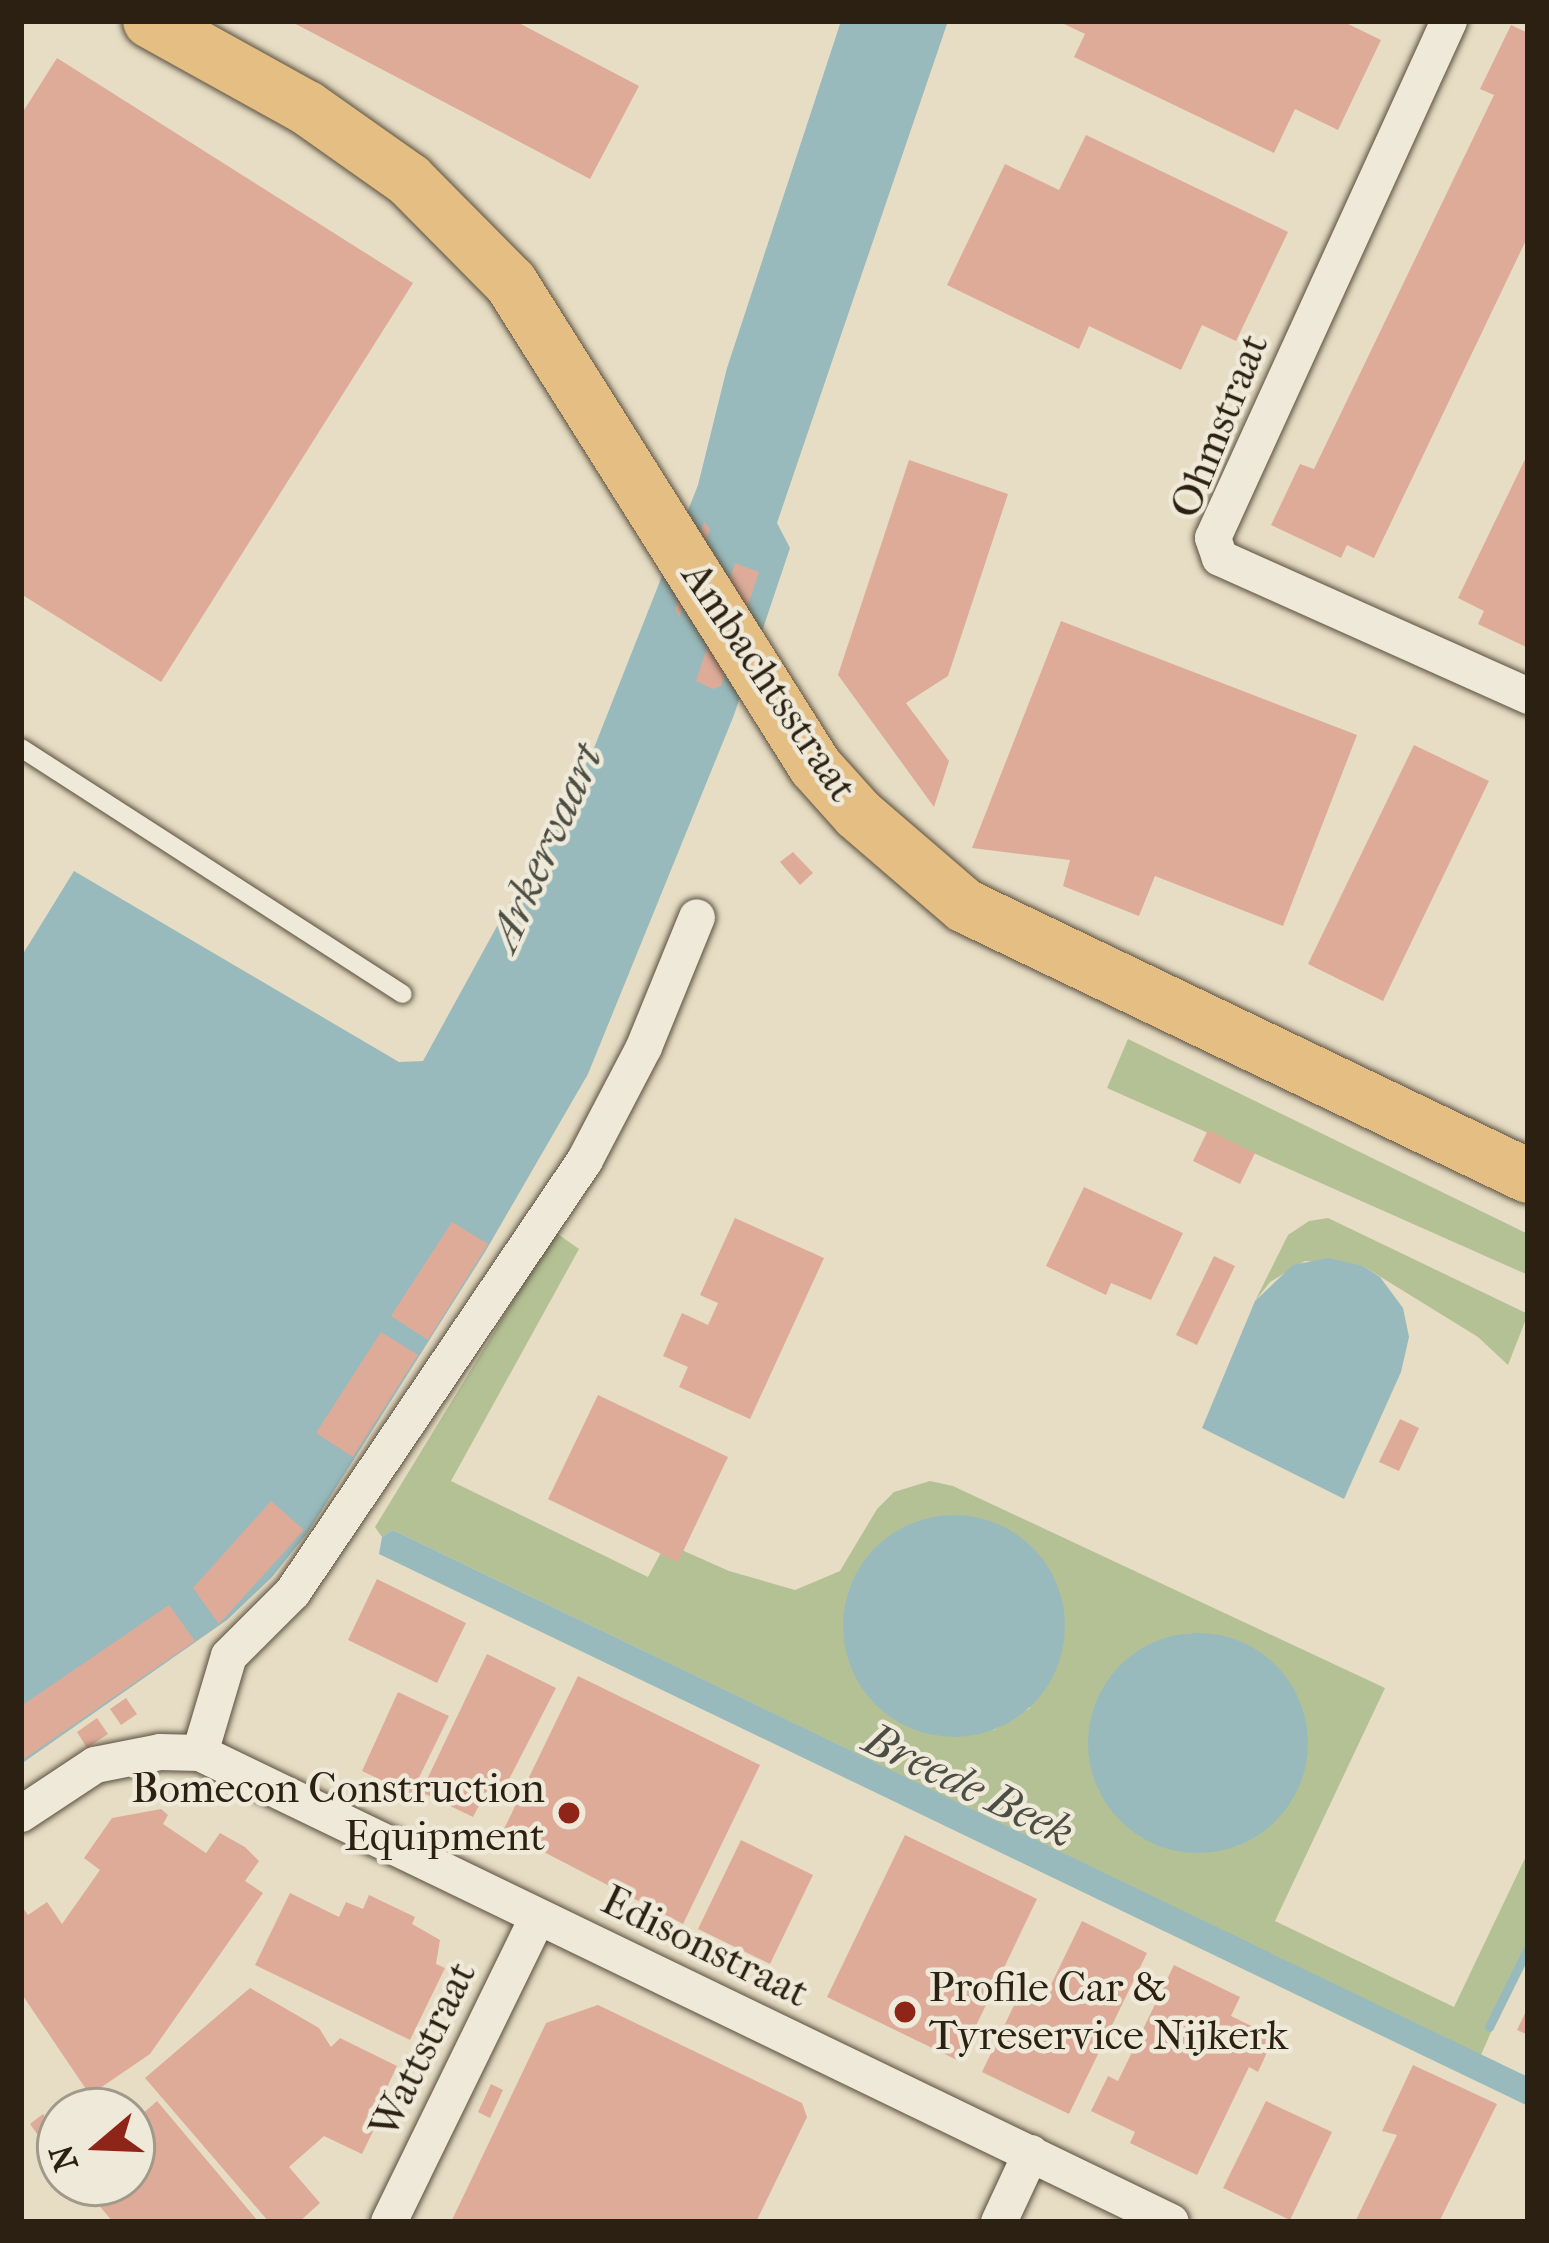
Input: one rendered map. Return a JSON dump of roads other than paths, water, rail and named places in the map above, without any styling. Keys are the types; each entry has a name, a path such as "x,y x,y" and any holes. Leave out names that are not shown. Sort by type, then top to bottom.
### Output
{"main road":[{"name":"Ambachtsstraat","path":"150,21 307,108 424,195 511,283 829,782 858,814 965,906 1528,1176"}],"street":[{"name":"Ohmstraat","path":"1449,21 1213,538 1220,558 1528,696"},
{"path":"200,1753 229,1656 293,1592 585,1160 644,1047 697,917"},
{"name":"Edisonstraat","path":"21,1814 95,1765 160,1752 200,1753 1172,2222"},
{"name":"Wattstraat","path":"389,2222 538,1917"},
{"path":"999,2222 1031,2153"}],"lane":[{"path":"21,748 404,994"}],"water":[{"name":"Arkervaart","path":"841,21 948,21 777,523 790,548 734,715 588,1074 485,1252 308,1532 272,1577 227,1620 21,1764 21,957 74,871 399,1062 423,1061 592,753 698,485 727,368"},
{"path":"1328,1258 1363,1266 1380,1277 1403,1308 1409,1337 1401,1372 1344,1499 1202,1428 1255,1301 1293,1265"},
{"path":"954,1515 996,1524 1032,1548 1056,1584 1065,1626 1056,1668 1032,1704 996,1728 954,1737 912,1728 876,1704 852,1668 843,1626 852,1584 876,1548 912,1524"},
{"path":"393,1530 1528,2077 1528,2106 379,1554 382,1537"},
{"path":"1198,1633 1240,1642 1276,1665 1299,1701 1308,1743 1299,1785 1276,1821 1240,1844 1198,1853 1156,1844 1120,1821 1097,1785 1088,1743 1097,1701 1120,1665 1156,1642"}],"waterway":[{"path":"1489,2027 1528,1948"}],"place":[{"name":"Bomecon Construction Equipment","path":"569,1813"},
{"name":"Profile Car & Tyreservice Nijkerk","path":"905,2012"}],"water label":[{"name":"Breede Beek","path":"969,1786"}]}
